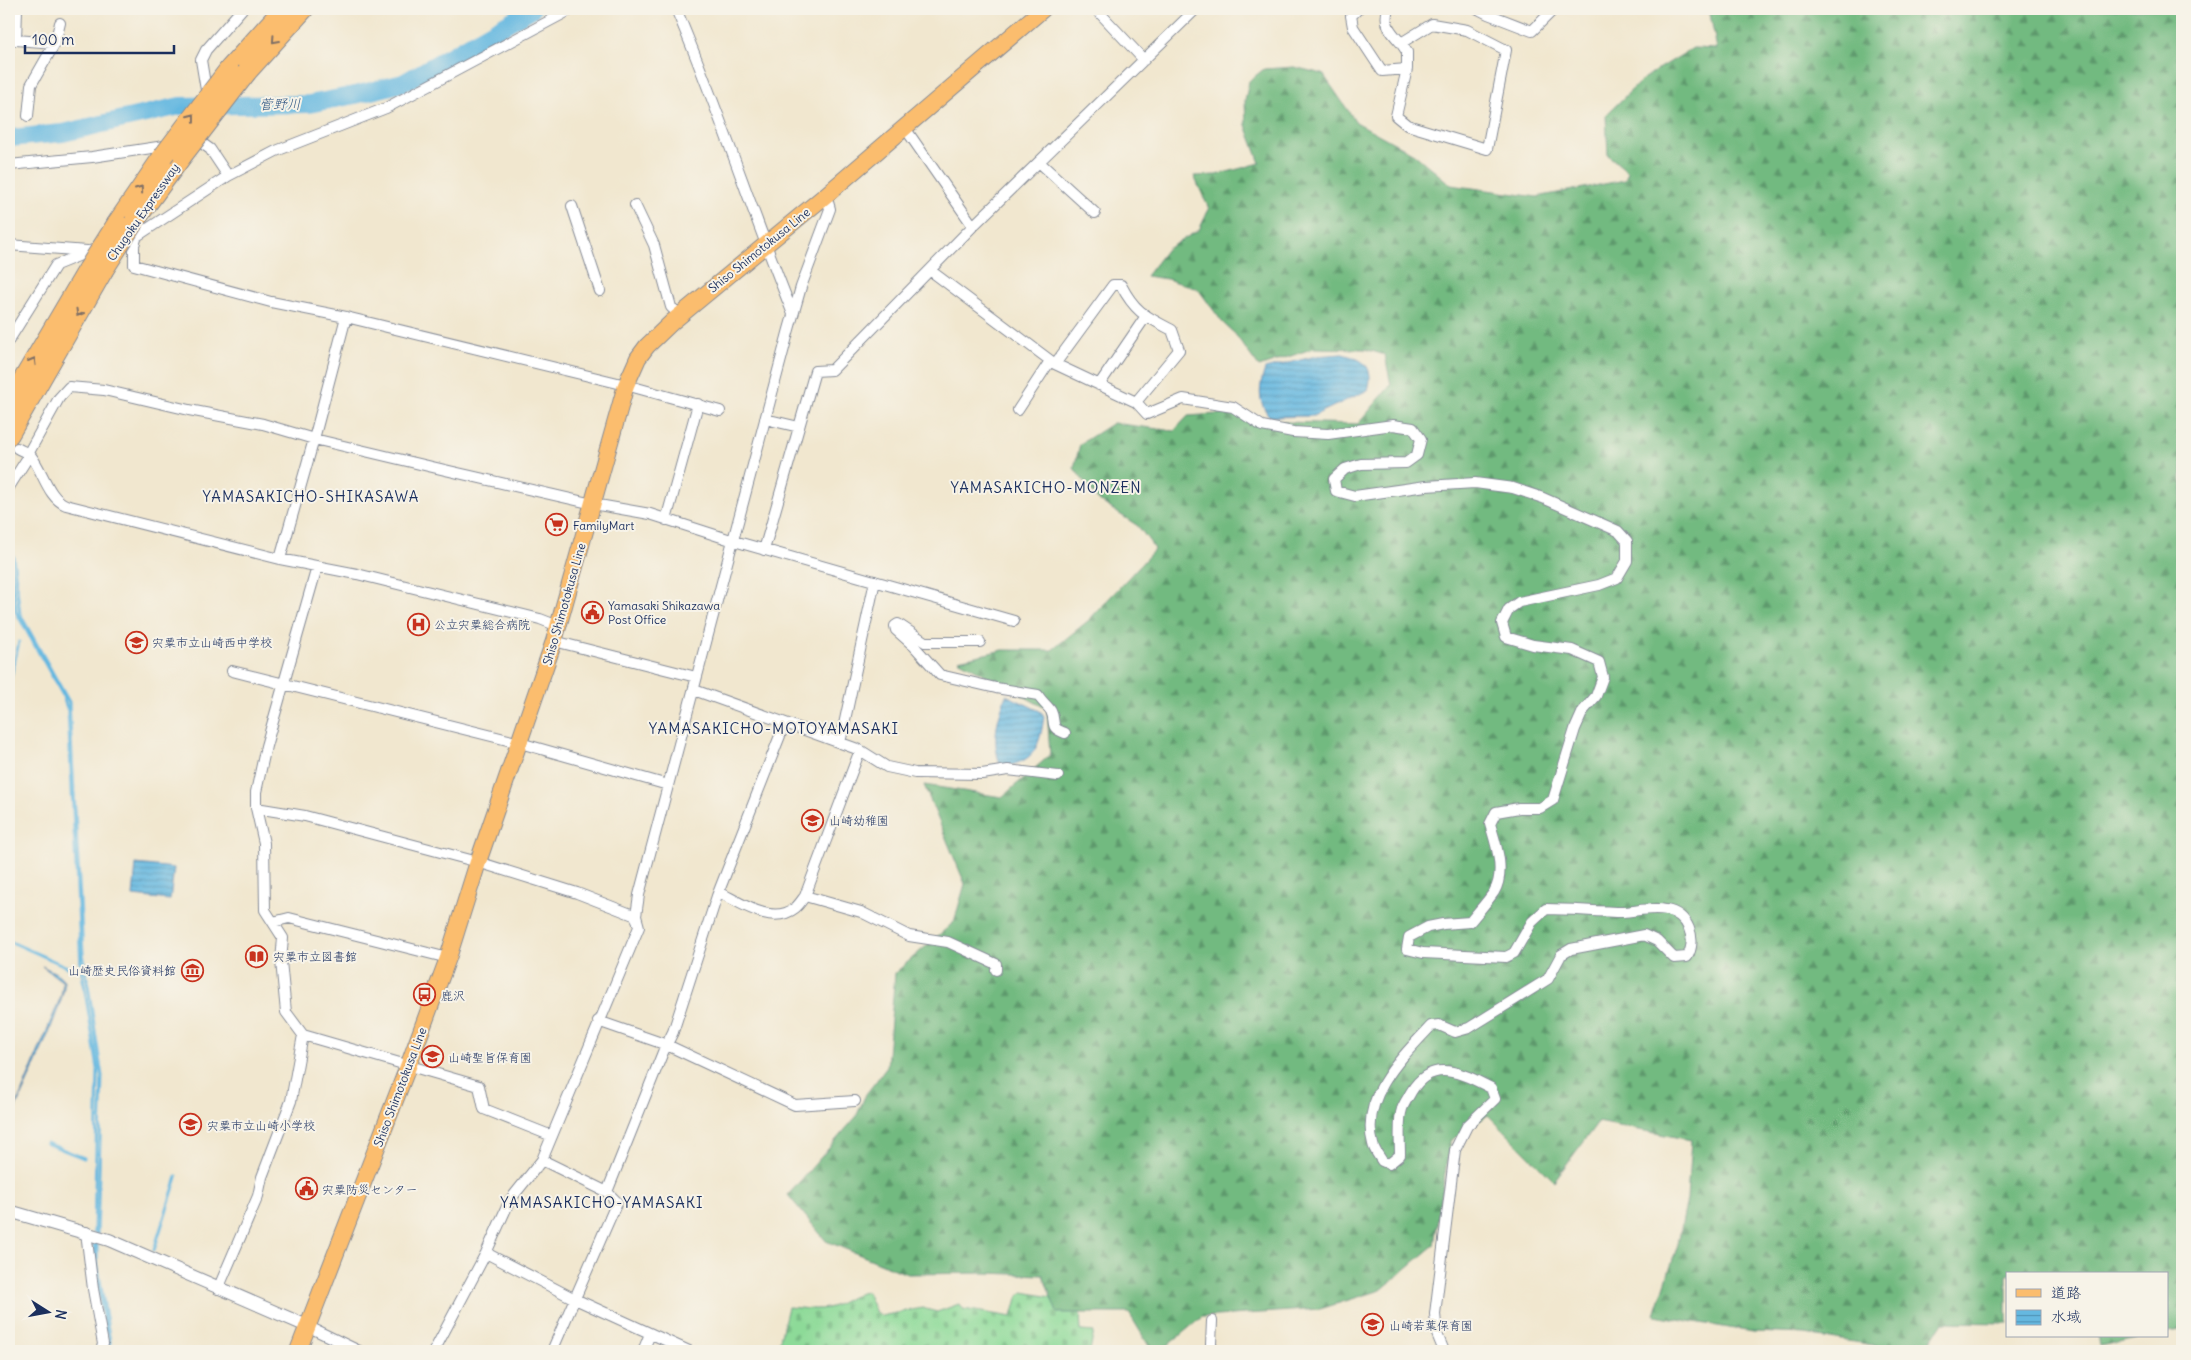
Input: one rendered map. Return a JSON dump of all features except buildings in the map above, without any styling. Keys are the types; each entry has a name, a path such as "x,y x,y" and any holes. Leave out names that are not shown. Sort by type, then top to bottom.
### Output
{"highway":[{"name":"Chugoku Expressway","path":"9,403 93,264 130,227 183,155 238,70 282,9"},
{"name":"Chugoku Expressway","path":"130,227 163,156 238,70 304,9"},
{"name":"Chugoku Expressway","path":"13,442 93,264"}],"main road":[{"name":"Shiso Shimotokusa Line","path":"298,1351 448,958 478,862 556,633 632,369 647,346 680,315 826,195 1043,9"}],"street":[{"path":"17,9 16,40 55,43"},
{"path":"206,90 201,60 206,50 242,9"},
{"path":"572,9 386,108 276,151 130,227 134,245 134,265 270,302 346,317 626,385 720,411"},
{"path":"676,9 705,77 765,245 793,314"},
{"path":"1096,9 1144,60"},
{"path":"764,550 815,370 832,370 973,226 1196,9"},
{"path":"1358,9 1351,16 1353,27 1382,71 1407,69"},
{"path":"1388,9 1387,26 1407,52 1407,69 1396,116 1407,125 1486,149 1506,50 1467,30 1432,24 1401,43"},
{"path":"1478,9 1532,31 1554,9"},
{"path":"28,116 31,85 55,43 60,23"},
{"path":"905,128 973,226"},
{"path":"9,165 92,157 200,142 210,149 228,176"},
{"path":"1039,162 1096,213"},
{"path":"434,1351 486,1253 510,1200 542,1160 639,926 636,916 638,895 734,542 793,314 830,209 826,195"},
{"path":"635,205 654,245 671,307 680,315"},
{"path":"572,206 600,290"},
{"path":"9,245 93,264"},
{"path":"9,340 56,265 93,264"},
{"path":"931,271 1053,362 1136,402 1147,414 1183,399 1233,407 1262,426 1293,432 1328,434 1393,425 1413,428 1421,439 1417,455 1406,463 1361,464 1345,469 1334,479 1336,491 1355,496 1426,486 1475,483 1513,488 1543,498 1618,531 1627,541 1627,561 1617,578 1599,584 1519,602 1509,609 1502,623 1506,637 1533,645 1572,650 1599,662 1603,677 1596,696 1583,711 1575,729 1553,800 1540,808 1519,808 1496,812 1490,824 1498,852 1499,876 1495,890 1470,922 1428,927 1410,937 1407,949 1423,952 1506,957 1514,954 1532,922 1546,909 1570,908 1621,912 1666,910 1684,919 1691,932 1692,948 1687,957 1674,958 1657,941 1644,935 1571,948 1561,955 1548,979 1469,1028 1455,1032 1438,1025 1431,1026 1396,1063 1374,1102 1370,1129 1373,1146 1382,1161 1389,1164 1400,1155 1401,1110 1415,1086 1427,1074 1446,1070 1470,1076 1491,1088 1495,1099 1467,1126 1455,1150 1434,1314 1437,1334 1444,1351"},
{"path":"1018,410 1113,285 1121,285 1130,303 1146,316 1172,330 1179,350 1136,402"},
{"path":"1099,385 1146,316"},
{"path":"280,559 346,317"},
{"path":"9,488 59,398 69,387 104,390 189,410 263,424 314,439 593,504 650,514 734,542 1014,621"},
{"path":"666,520 698,404"},
{"path":"765,419 799,427"},
{"path":"13,442 29,454 59,502 280,559 540,619 556,633 696,677"},
{"path":"317,567 262,763 256,792 256,808 264,843 265,910 283,938 281,961 286,1012 304,1035 409,1064 479,1086 484,1109 552,1136"},
{"path":"840,743 875,581"},
{"path":"980,642 925,642 898,624 895,626 896,630 914,646 940,675 996,688 1038,695 1051,711 1056,730 1065,733"},
{"path":"232,671 520,743 668,785"},
{"path":"694,690 860,750 887,767 915,773 982,774 1008,770 1058,776"},
{"path":"607,1192 620,1157 674,1032 719,892 785,723"},
{"path":"719,892 768,916 782,915 796,908 806,896 860,750"},
{"path":"256,808 305,816 478,862 577,893 636,916"},
{"path":"806,896 861,912 909,936 948,942 966,949 996,964 996,970"},
{"path":"274,922 289,918 448,958"},
{"path":"598,1021 667,1046 795,1105 855,1101"},
{"path":"218,1288 258,1196 262,1177 291,1101 304,1035"},
{"path":"542,1160 607,1192 617,1202 552,1351"},
{"path":"9,1211 86,1232 131,1249 307,1326 359,1351"},
{"path":"86,1232 93,1289 104,1344 101,1351"},
{"path":"486,1253 575,1300 689,1351"},
{"path":"1212,1320 1211,1344 1213,1351"},
{"path":"643,1351 650,1334"}],"green space":[{"path":"1709,9 2182,9 2182,1330 2168,1332 2168,1272 2006,1272 2006,1323 1943,1322 1924,1351 1886,1351 1878,1346 1805,1334 1752,1332 1655,1315 1678,1244 1687,1199 1691,1140 1598,1122 1554,1181 1488,1115 1450,1141 1434,1245 1381,1290 1320,1309 1202,1317 1161,1351 1152,1351 1129,1313 1057,1313 1043,1275 985,1273 907,1274 826,1241 788,1195 856,1117 866,1094 887,1067 895,973 954,922 965,884 924,785 1002,797 1050,755 1047,709 958,660 1003,650 1052,650 1089,620 1155,549 1138,526 1098,500 1074,468 1080,444 1113,423 1174,431 1188,416 1246,412 1254,425 1283,422 1358,424 1391,385 1385,355 1365,349 1314,348 1259,367 1198,289 1167,279 1146,276 1167,249 1199,230 1209,209 1194,176 1216,175 1260,163 1246,125 1245,101 1249,81 1264,69 1294,67 1323,74 1356,122 1414,154 1451,185 1537,197 1625,180 1628,172 1608,155 1606,115 1644,78 1693,48 1717,49"},
{"path":"867,1292 875,1311 881,1316 922,1308 937,1312 959,1304 963,1309 1012,1317 1017,1298 1023,1292 1051,1297 1057,1313 1080,1313 1081,1331 1094,1332 1090,1350 1092,1351 777,1351 788,1307 826,1308"},
{"path":"2098,1338 2137,1338 2100,1346"}],"water":[{"path":"1342,354 1356,358 1366,365 1370,375 1368,390 1313,416 1270,417 1263,405 1260,394 1265,369 1316,356"},
{"path":"1006,695 1040,711 1044,717 1040,737 1033,752 1021,761 1001,767 996,748 996,731"},
{"path":"136,864 174,868 170,900 133,896"},
{"path":"42,966 63,979 64,982 63,991 51,1027 10,1121 61,996 63,982"}],"waterway":[{"name":"菅野川","path":"9,138 63,133 180,106 309,104 355,95 403,83 532,9"},
{"path":"9,551 13,556 20,614 69,702 83,953 102,1076 97,1235"},
{"path":"9,555 16,612 62,694 68,711 81,967 98,1069 94,1232"},
{"path":"9,685 19,642"},
{"path":"9,941 72,969"},
{"path":"46,1143 84,1158"},
{"path":"154,1250 177,1177"},
{"path":"94,1238 94,1259"},
{"path":"97,1241 97,1262 110,1342 108,1351"},
{"path":"97,1280 105,1331"}],"place":[{"name":"FamilyMart","path":"557,525"},
{"name":"Yamasaki Shikazawa Post Office","path":"592,612"},
{"name":"公立宍粟総合病院","path":"418,624"},
{"name":"宍粟市立山崎西中学校","path":"136,642"},
{"name":"山崎幼稚園","path":"813,820"},
{"name":"宍粟市立図書館","path":"257,956"},
{"name":"山崎歴史民俗資料館","path":"192,970"},
{"name":"鹿沢","path":"425,995"},
{"name":"山崎聖旨保育園","path":"432,1057"},
{"name":"宍粟市立山崎小学校","path":"191,1125"},
{"name":"宍粟防災センター","path":"306,1189"},
{"name":"山崎若葉保育園","path":"1373,1325"}],"district":[{"name":"YAMASAKICHO-MONZEN","path":"1046,487"},
{"name":"YAMASAKICHO-SHIKASAWA","path":"311,496"},
{"name":"YAMASAKICHO-MOTOYAMASAKI","path":"774,728"},
{"name":"YAMASAKICHO-YAMASAKI","path":"602,1202"}]}
